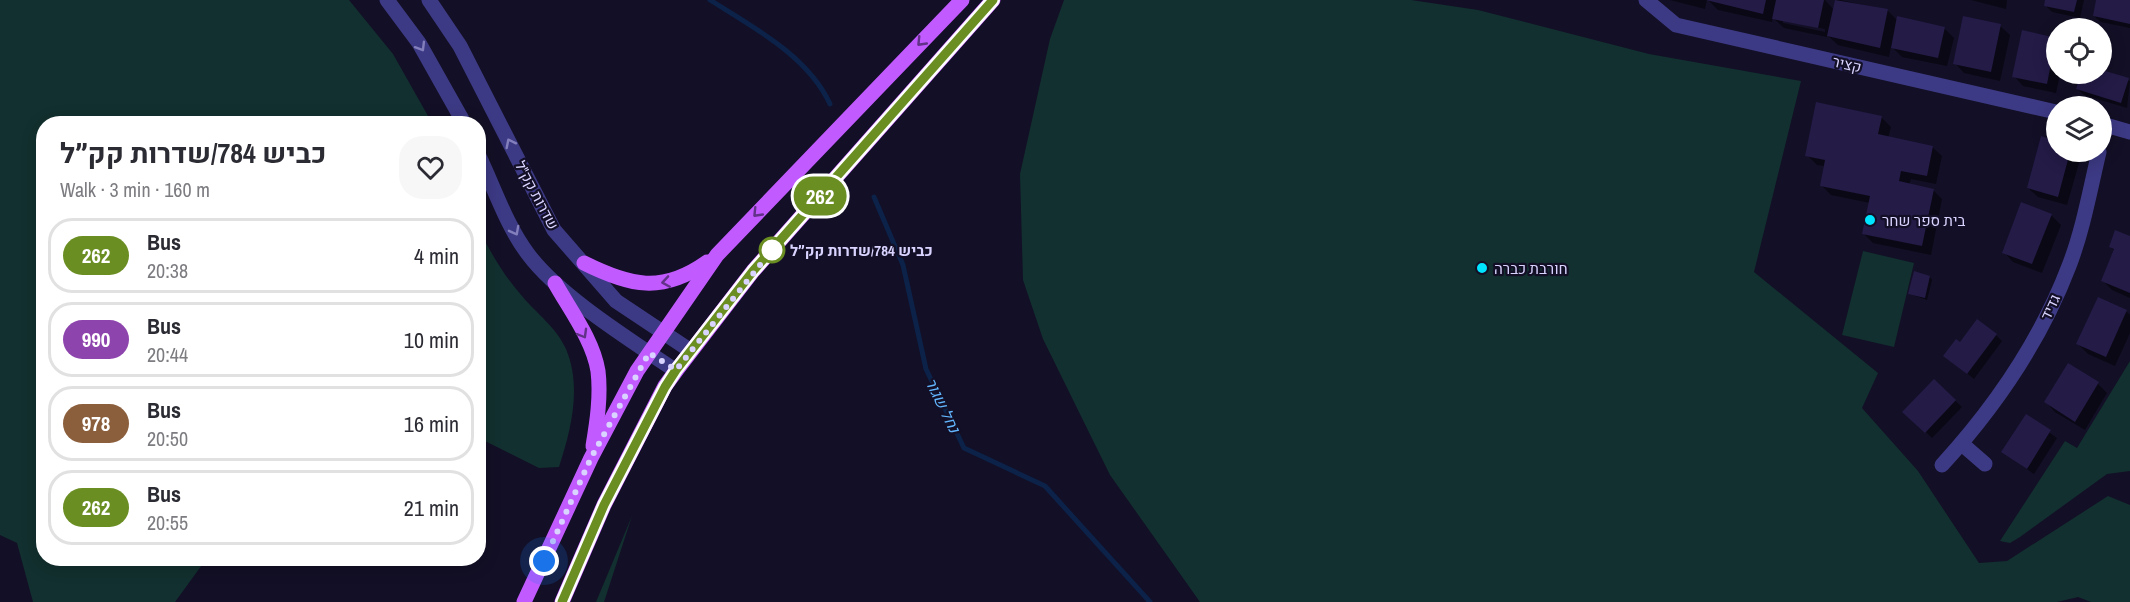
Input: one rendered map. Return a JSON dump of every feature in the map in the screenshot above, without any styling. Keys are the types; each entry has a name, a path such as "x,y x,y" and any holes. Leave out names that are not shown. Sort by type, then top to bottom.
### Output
{"main road":[{"path":"524,602 591,458 649,353 717,255 962,0"},
{"path":"562,602 604,505 676,370 753,271 993,0"},
{"path":"584,263 622,280 650,284 679,279 717,255"},
{"path":"555,283 589,344 598,371 597,416 591,458"}],"street":[{"path":"387,0 419,43 460,116"},
{"name":"שדרות קק\"ל","path":"429,0 460,46 554,230 615,301 691,351"},
{"name":"קציר","path":"1646,0 1676,25 2046,110"},
{"path":"2112,127 2130,132"},
{"name":"גדיד","path":"1942,465 2000,397 2050,310 2073,253 2096,162"},
{"path":"486,170 528,254 555,283 649,353 676,370"},
{"path":"1962,444 1984,464"}],"green space":[{"path":"0,0 349,0 393,54 428,116 36,116 36,566 201,566 175,602 33,602 17,543 0,535"},
{"path":"1064,0 1411,0 1478,10 1649,54 1801,81 1754,272 1878,373 1862,408 1918,471 1979,563 2007,561 2108,496 2130,505 2130,602 2091,602 2078,597 2057,602 1200,602 1110,475 1043,339 1023,280 1020,174 1050,39"},
{"path":"486,243 509,280 562,341 571,363 573,408 559,467 539,468 486,442"},
{"path":"1863,251 1914,263 1894,347 1842,335"},
{"path":"2130,361 2130,471 2107,474 2020,537 2010,543 2000,541 2065,441 2077,448"},
{"path":"632,516 604,602 596,602"}],"building":[{"path":"1706,0 1766,0 1763,14"},
{"path":"1776,0 1824,0 1818,28 1772,19"},
{"path":"1835,0 1888,9 1880,48 1827,36"},
{"path":"2045,0 2077,0 2074,12 2044,6"},
{"path":"2096,0 2130,0 2130,24 2112,20 2112,18 2093,16"},
{"path":"1897,16 1945,27 1938,58 1891,48"},
{"path":"1963,16 2001,24 1991,72 1953,64"},
{"path":"2022,30 2046,36 2046,84 2012,77"},
{"path":"2112,73 2129,78 2121,103 2112,100 2112,96 2098,96 2076,89 2078,84 2112,84"},
{"path":"1816,102 1882,116 1878,134 1933,146 1927,176 1901,171 1899,181 1934,189 1922,246 1862,234 1870,196 1820,186 1825,160 1805,156"},
{"path":"2041,136 2046,138 2046,162 2067,162 2058,197 2027,188"},
{"path":"2021,202 2052,214 2032,264 2002,253"},
{"path":"2115,230 2130,236 2130,293 2101,281 2114,249 2109,247"},
{"path":"1914,271 1930,276 1925,298 1908,294"},
{"path":"2098,297 2127,310 2106,357 2076,344"},
{"path":"1977,319 1997,334 1967,374 1943,356 1956,339 1960,342"},
{"path":"2068,363 2099,382 2075,422 2044,402"},
{"path":"1934,379 1956,400 1925,433 1902,412"},
{"path":"2026,414 2051,430 2027,469 2001,452"}],"waterway":[{"name":"נחל שגור","path":"710,0 761,32 794,57 808,71 830,104"},
{"name":"נחל שגור","path":"874,197 903,265 926,369 964,448 1045,486 1150,602"}],"bus line":[{"name":"262","path":"562,602 604,505 676,370 753,271 993,0"}],"place":[{"name":"בית ספר שחר","path":"1870,220"},
{"name":"כביש 784/שדרות קק״ל","path":"772,250"},
{"name":"חורבת כברה","path":"1482,268"}],"route":[{"path":"544,561 591,458 637,371 649,353 676,370 753,271 776,245 772,250"}]}
